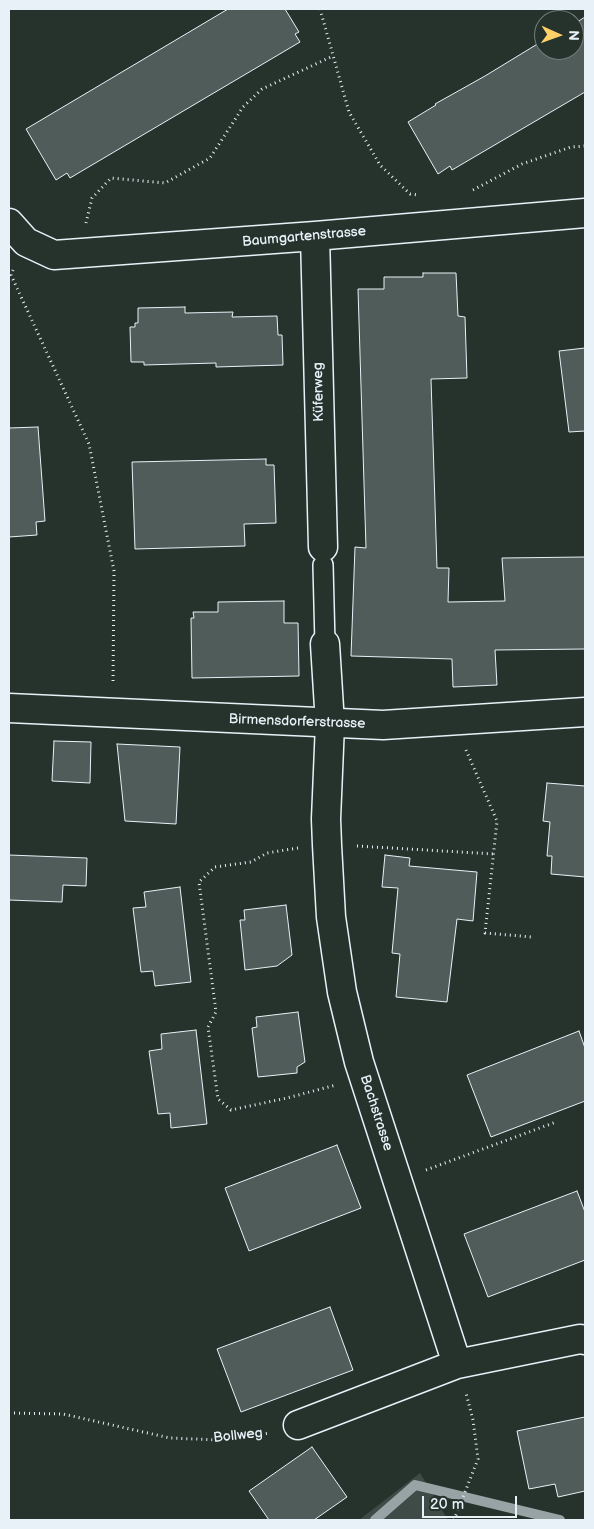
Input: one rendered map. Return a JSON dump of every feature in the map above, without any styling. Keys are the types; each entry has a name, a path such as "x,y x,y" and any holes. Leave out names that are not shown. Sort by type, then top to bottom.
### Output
{"street":[{"name":"Baumgartenstrasse","path":"18,233 54,255 315,236 585,213"},
{"name":"Küferweg","path":"315,236 323,556"},
{"name":"Küferweg","path":"325,644 330,724"},
{"name":"Birmensdorferstrasse","path":"9,708 383,725 585,712"},
{"name":"Bachstrasse","path":"330,724 326,819 327,845 331,917 342,992 364,1078 457,1364"},
{"path":"298,1425 457,1364 580,1339 585,1340"}],"lane":[{"name":"Küferweg","path":"323,556 325,644"}],"path":[{"path":"320,9 349,112 380,165 410,194 427,197"},
{"path":"78,254 92,198 111,178 165,183 210,158 243,106 262,89 333,56"},
{"path":"467,194 522,164 571,146 585,146"},
{"path":"18,233 11,275 89,444 114,571 113,691"},
{"path":"462,742 497,821 486,933 532,937"},
{"path":"327,845 494,854"},
{"path":"282,850 267,853 251,862 215,867 199,882 216,1012 208,1026 218,1099 231,1110 288,1098 364,1078"},
{"path":"398,1181 556,1122"},
{"path":"454,1519 478,1459 473,1420 457,1364"},
{"name":"Bollweg","path":"9,1413 64,1414 170,1438 220,1440 267,1434 298,1425"}],"shaded area":[{"path":"420,1473 448,1520 359,1520"}],"building":[{"path":"228,9 285,9 299,32 295,34 300,42 70,178 67,173 56,180 26,129"},
{"path":"584,18 585,92 452,170 450,166 438,174 408,122 534,46 534,60 584,60"},
{"path":"423,273 456,273 458,316 465,317 467,378 431,379 437,568 449,568 448,602 505,601 502,558 585,557 585,649 495,650 497,685 453,687 452,659 351,656 355,547 366,548 358,289 384,289 384,277 423,277"},
{"path":"185,307 185,313 233,312 232,317 277,316 278,335 282,335 283,365 216,367 216,363 144,365 144,362 131,362 130,327 135,327 135,323 138,323 138,308"},
{"path":"585,348 585,431 569,432 559,351"},
{"path":"38,427 45,521 36,522 37,535 9,537 9,428"},
{"path":"266,459 266,465 274,465 276,523 244,524 245,546 135,549 132,462"},
{"path":"284,601 284,623 298,623 299,676 192,678 191,618 194,618 193,612 218,612 218,602"},
{"path":"54,741 91,742 90,783 52,781"},
{"path":"117,744 180,747 176,824 125,821"},
{"path":"547,783 585,786 585,877 551,874 552,856 547,856 550,822 543,821"},
{"path":"9,855 87,858 86,886 63,885 62,902 9,900"},
{"path":"385,855 410,858 409,866 477,872 473,921 457,919 447,1002 396,997 400,954 392,953 398,888 382,887"},
{"path":"180,887 191,982 155,986 153,971 141,972 133,908 146,907 144,892"},
{"path":"286,905 292,955 277,966 245,970 240,920 245,920 244,910"},
{"path":"298,1012 305,1062 297,1067 297,1073 258,1077 252,1028 257,1027 256,1017"},
{"path":"196,1030 207,1124 171,1128 170,1113 158,1114 149,1051 162,1049 161,1034"},
{"path":"579,1031 585,1048 585,1101 491,1137 467,1075"},
{"path":"337,1145 361,1208 249,1251 225,1188"},
{"path":"577,1191 585,1212 585,1260 488,1297 464,1234"},
{"path":"330,1307 353,1370 241,1412 217,1349"},
{"path":"585,1417 585,1491 558,1497 555,1484 529,1489 517,1431"},
{"path":"312,1447 347,1497 314,1520 269,1520 249,1491"}],"waterway":[{"path":"375,1520 415,1485 560,1520"}]}
